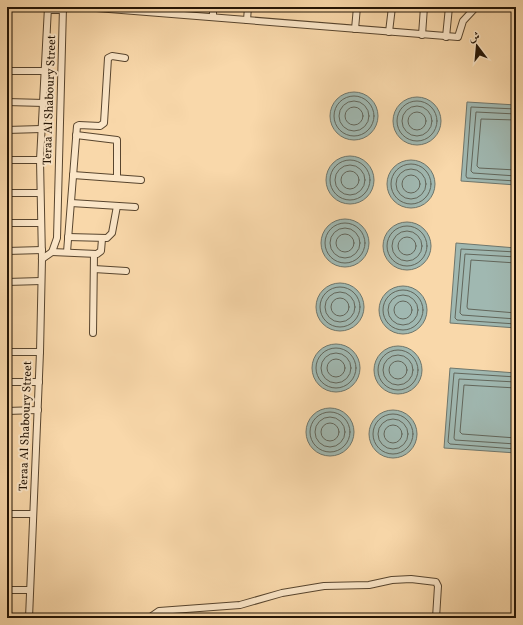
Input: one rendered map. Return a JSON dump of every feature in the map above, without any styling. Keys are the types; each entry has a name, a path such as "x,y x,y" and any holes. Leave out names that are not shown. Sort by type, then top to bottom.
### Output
{"street":[{"path":"84,7 162,10 187,15 446,36 459,36 463,21 476,7"},
{"path":"187,15 188,7"},
{"path":"212,17 213,7"},
{"path":"247,20 248,7"},
{"path":"355,29 357,7"},
{"path":"389,32 392,7"},
{"path":"422,35 424,7"},
{"path":"446,36 449,7"},
{"path":"48,8 63,8"},
{"name":"Teraa Al Shaboury Street","path":"29,618 40,352 42,250 40,160 48,8"},
{"name":"Teraa Al Shaboury Street","path":"52,252 57,238 63,8"},
{"path":"67,252 78,125 98,126 104,123 108,58 112,56 125,58"},
{"path":"7,71 45,71"},
{"path":"7,102 44,103"},
{"path":"7,130 41,129"},
{"path":"76,135 117,140 117,178"},
{"path":"7,160 40,160"},
{"path":"73,175 141,180"},
{"path":"7,193 40,193"},
{"path":"71,203 135,207"},
{"path":"68,237 108,238 112,233 117,206"},
{"path":"7,223 41,223"},
{"path":"42,259 52,252 94,254 101,251 102,239"},
{"path":"7,251 42,250"},
{"path":"93,333 94,254"},
{"path":"94,269 126,271"},
{"path":"7,282 41,281"},
{"path":"7,352 40,352"},
{"path":"7,382 39,382"},
{"path":"7,411 38,410"},
{"path":"7,514 33,514"},
{"path":"149,618 159,611 240,605 282,593 324,586 368,585 386,580 411,579 436,582 438,588 436,618"},
{"path":"7,590 30,590"}],"water":[{"path":"349,92 359,92 368,96 374,102 377,107 377,125 368,136 359,140 349,140 340,136 334,130 330,121 330,111 334,102 340,96"},
{"path":"412,97 422,97 431,101 437,107 440,112 440,130 431,141 422,145 412,145 403,141 397,135 393,126 393,116 397,107 403,101"},
{"path":"467,102 516,105 516,185 461,181"},
{"path":"345,156 355,156 364,160 370,166 373,171 373,189 364,200 355,204 345,204 336,200 330,194 326,185 326,175 330,166 336,160"},
{"path":"406,160 416,160 425,164 431,170 434,175 434,193 425,204 416,208 406,208 397,204 391,198 387,189 387,179 391,170 397,164"},
{"path":"340,219 350,219 359,223 365,229 368,234 368,252 359,263 350,267 340,267 331,263 325,257 321,248 321,238 325,229 331,223"},
{"path":"402,222 412,222 421,226 427,232 430,237 430,255 421,266 412,270 402,270 393,266 387,260 383,251 383,241 387,232 393,226"},
{"path":"456,243 516,248 516,328 450,323"},
{"path":"335,283 345,283 354,287 360,293 363,298 363,316 354,327 345,331 335,331 326,327 320,321 316,312 316,302 320,293 326,287"},
{"path":"398,286 408,286 417,290 423,296 426,301 426,319 417,330 408,334 398,334 389,330 383,324 379,315 379,305 383,296 389,290"},
{"path":"331,344 341,344 350,348 356,354 360,363 360,373 356,382 350,388 341,392 331,392 322,388 316,382 312,373 312,363 316,354 322,348"},
{"path":"393,346 403,346 412,350 418,356 421,361 421,379 412,390 403,394 393,394 384,390 378,384 374,375 374,365 378,356 384,350"},
{"path":"450,368 516,373 516,453 444,448"},
{"path":"325,408 335,408 344,412 350,418 353,423 353,441 344,452 335,456 325,456 316,452 310,446 306,437 306,427 310,418 316,412"},
{"path":"388,410 398,410 407,414 413,420 416,425 416,443 407,454 398,458 388,458 379,454 373,448 369,439 369,429 373,420 379,414"}]}
